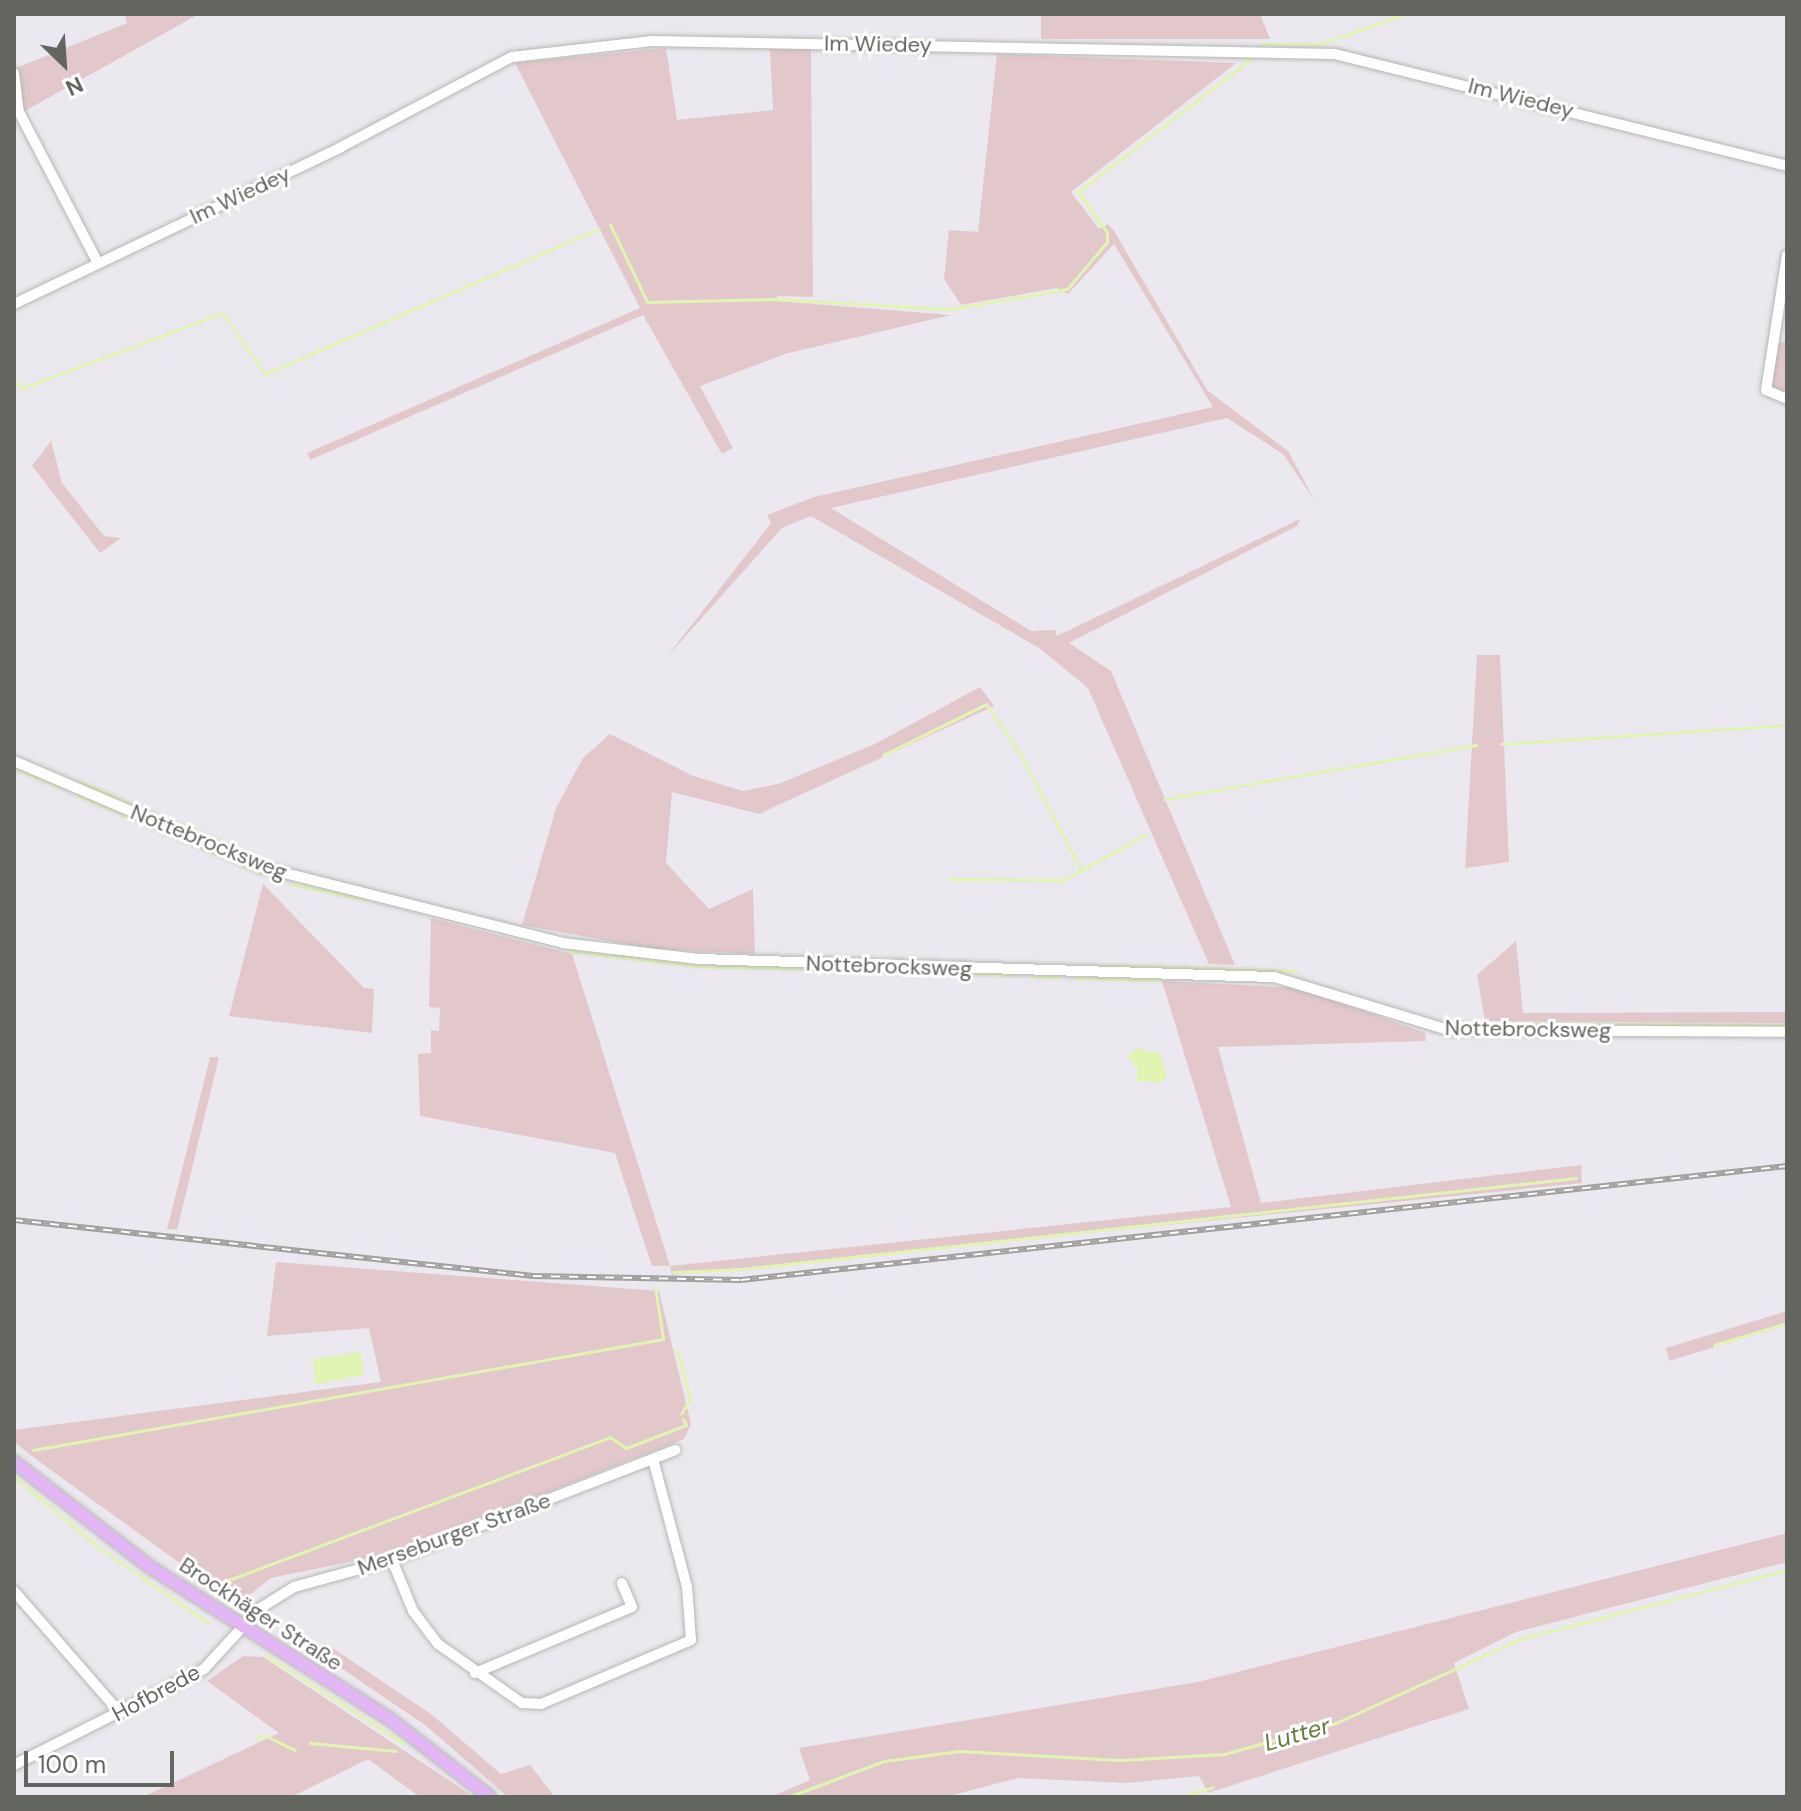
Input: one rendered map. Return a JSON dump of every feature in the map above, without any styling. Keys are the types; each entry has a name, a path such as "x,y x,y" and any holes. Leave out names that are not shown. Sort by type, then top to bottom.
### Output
{"main road":[{"name":"Brockhäger Straße","path":"14,1462 109,1538 243,1628 391,1720 490,1797"}],"street":[{"name":"Im Wiedey","path":"14,304 512,57 652,41 1335,54 1787,166"},
{"path":"14,73 19,112 98,263"},
{"path":"1787,255 1766,390 1787,399"},
{"name":"Nottebrocksweg","path":"14,761 261,867 563,943 700,959 1274,977 1448,1030 1787,1032"},
{"name":"Merseburger Straße","path":"243,1628 272,1597 294,1587 392,1560 675,1450"},
{"path":"392,1560 423,1628 475,1673 522,1703 541,1704 691,1640 687,1587 653,1459"},
{"path":"475,1673 632,1607 622,1583"},
{"path":"14,1591 120,1713"},
{"name":"Hofbrede","path":"14,1765 204,1669 243,1628"}],"shaded area":[{"path":"124,14 199,14 14,117 14,69 127,23"},
{"path":"1041,14 1260,14 1270,39 1041,39"},
{"path":"666,48 677,120 773,110 770,49 811,49 813,297 777,296 777,301 951,315 785,354 700,386 733,448 722,454 643,315 310,460 307,453 640,308 515,63"},
{"path":"997,54 1236,63 1071,192 1099,229 1108,224 1114,231 1207,390 1288,451 1315,501 1283,454 1227,418 831,508 1031,631 1055,630 1057,636 1300,519 1297,526 1069,643 1111,671 1235,965 1209,964 1088,688 1039,648 811,516 782,528 666,658 771,523 767,515 814,497 1213,407 1114,244 1068,294 1057,288 961,305 944,279 949,230 978,232"},
{"path":"1787,341 1787,396 1770,386 1776,343"},
{"path":"51,441 62,483 104,536 121,538 100,553 32,466"},
{"path":"1477,655 1500,655 1509,862 1465,868"},
{"path":"980,687 994,706 759,814 672,792 666,863 709,909 753,889 755,954 653,949 522,925 556,808 583,758 610,734 693,776 743,791 778,784 875,744"},
{"path":"263,884 364,988 374,989 372,1033 229,1016"},
{"path":"431,918 572,954 670,1266 652,1266 615,1153 420,1116 418,1054 431,1053 431,1030 439,1031 440,1008 429,1007"},
{"path":"1516,941 1523,1013 1787,1012 1787,1023 1485,1021 1477,975"},
{"path":"1162,981 1300,988 1425,1033 1426,1041 1218,1047 1261,1203 1581,1165 1582,1183 672,1275 670,1266 1231,1207"},
{"path":"1136,1049 1160,1053 1167,1077 1161,1083 1136,1081 1138,1068 1127,1057"},
{"path":"210,1057 219,1057 177,1230 167,1229"},
{"path":"276,1262 659,1291 691,1424 684,1439 388,1554 271,1578 242,1601 231,1600 14,1442 14,1430 381,1382 369,1328 267,1336"},
{"path":"1787,1311 1787,1325 1669,1361 1666,1348"},
{"path":"361,1352 363,1375 315,1384 313,1359"},
{"path":"1787,1533 1787,1562 1516,1632 1454,1663 1469,1709 1208,1793 1199,1776 1127,1783 1018,1778 945,1797 770,1797 810,1780 799,1748 1198,1682"},
{"path":"325,1643 431,1714 501,1774 530,1765 554,1796 508,1797 425,1725 313,1649"},
{"path":"243,1656 263,1657 474,1797 420,1797 368,1759 291,1797 143,1797 279,1733 207,1681"}],"waterway":[{"path":"1262,44 1320,44 1405,14"},
{"path":"1237,57 1253,57"},
{"path":"610,224 647,302 775,299 951,309 1067,289 1107,242 1107,232 1078,192 1253,57"},
{"path":"14,382 23,388 223,313 265,374 599,229"},
{"path":"883,755 986,704 1021,755 1081,870"},
{"path":"1501,744 1787,725"},
{"path":"1164,799 1476,745"},
{"path":"14,768 59,787"},
{"path":"80,782 279,866"},
{"path":"77,795 275,879"},
{"path":"949,879 1064,880 1145,835"},
{"path":"291,884 365,900"},
{"path":"569,951 697,966 1013,975"},
{"path":"1103,965 1296,971"},
{"path":"1029,976 1060,977"},
{"path":"1075,978 1160,980"},
{"path":"1493,1023 1787,1025"},
{"path":"673,1272 742,1269 1576,1178"},
{"path":"33,1450 663,1339 655,1287"},
{"path":"1714,1345 1787,1323"},
{"path":"677,1350 690,1399 681,1414"},
{"path":"215,1585 610,1437 626,1448 686,1425 683,1419"},
{"path":"14,1477 98,1547 208,1623"},
{"name":"Lutter","path":"788,1797 884,1761 959,1751 1120,1760 1224,1754 1336,1723 1520,1639 1787,1570"},
{"path":"265,1655 404,1744"},
{"path":"257,1738 264,1735 295,1750"},
{"path":"310,1743 396,1751"},
{"path":"1179,1797 1213,1787"}],"railway":[{"path":"14,1220 533,1276 741,1280 1787,1166"}]}
